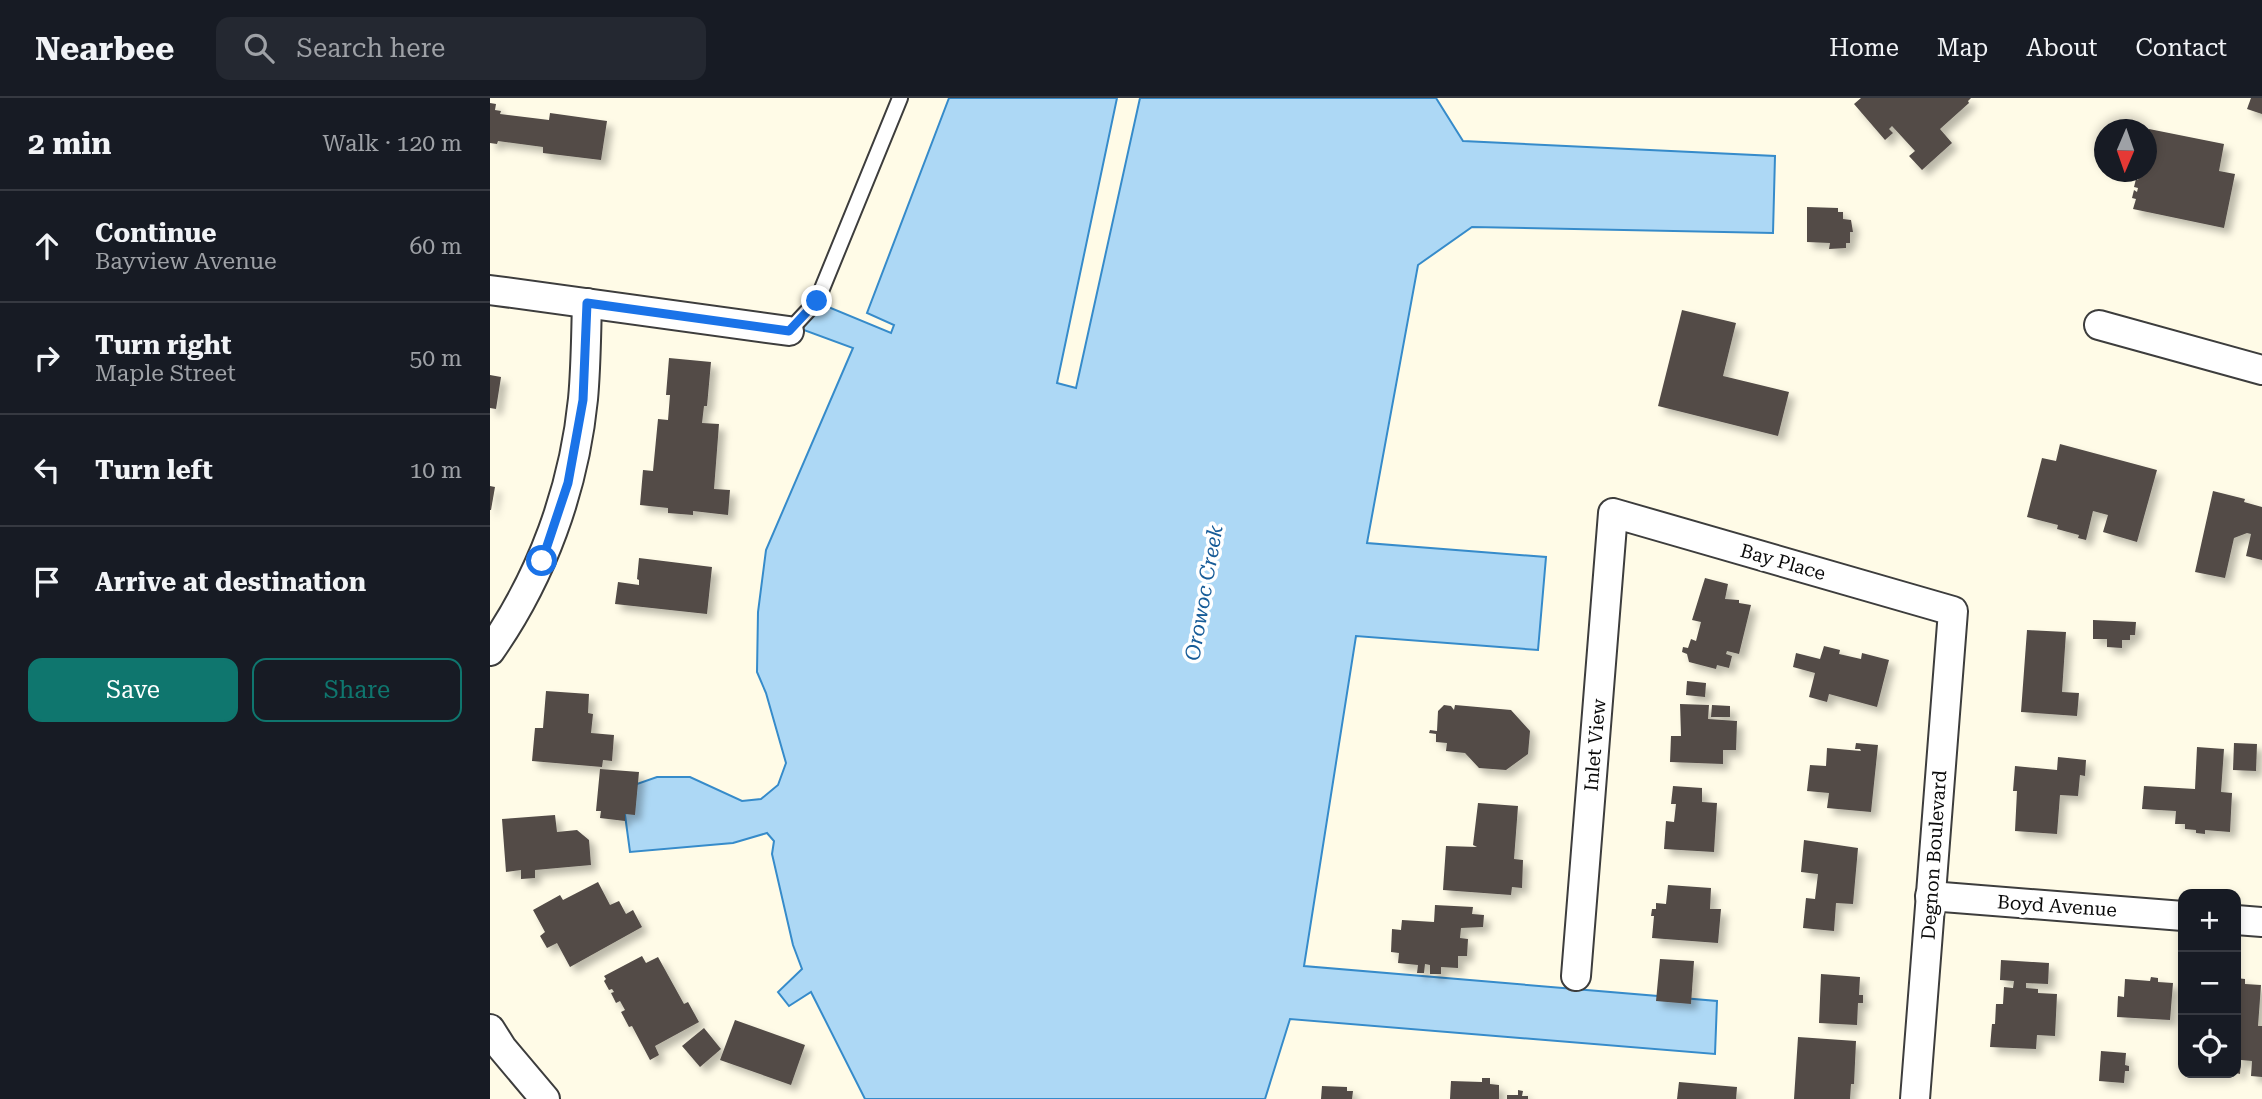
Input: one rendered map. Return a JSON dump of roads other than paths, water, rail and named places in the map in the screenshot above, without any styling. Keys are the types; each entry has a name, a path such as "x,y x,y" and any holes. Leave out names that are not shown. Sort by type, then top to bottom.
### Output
{"street":[{"path":"490,289 789,331"},
{"path":"490,651 508,626 542,561 568,483 583,400 587,303"},
{"path":"2099,325 2262,370"},
{"name":"Bay Place","path":"1613,513 1953,611"},
{"name":"Inlet View","path":"1576,976 1613,513"},
{"name":"Degnon Boulevard","path":"1915,1099 1953,611"},
{"name":"Boyd Avenue","path":"1930,896 2178,916"},
{"path":"2241,920 2262,922"},
{"path":"490,1030 545,1099"}],"lane":[{"path":"789,331 817,301 900,98"}],"water":[{"name":"Orowoc Creek","path":"949,98 1117,98 1057,383 1076,388 1140,98 1436,98 1463,141 1775,156 1773,233 1472,227 1418,265 1367,543 1546,557 1538,650 1356,636 1304,966 1717,1001 1715,1054 1290,1019 1265,1099 865,1099 811,992 789,1006 778,992 802,969 793,945 772,854 774,841 767,833 733,843 630,852 625,815 634,785 657,777 690,777 742,801 761,799 778,785 786,763 766,693 757,672 758,612 766,550 853,348 801,329 814,301 891,333 894,325 867,313"}]}
